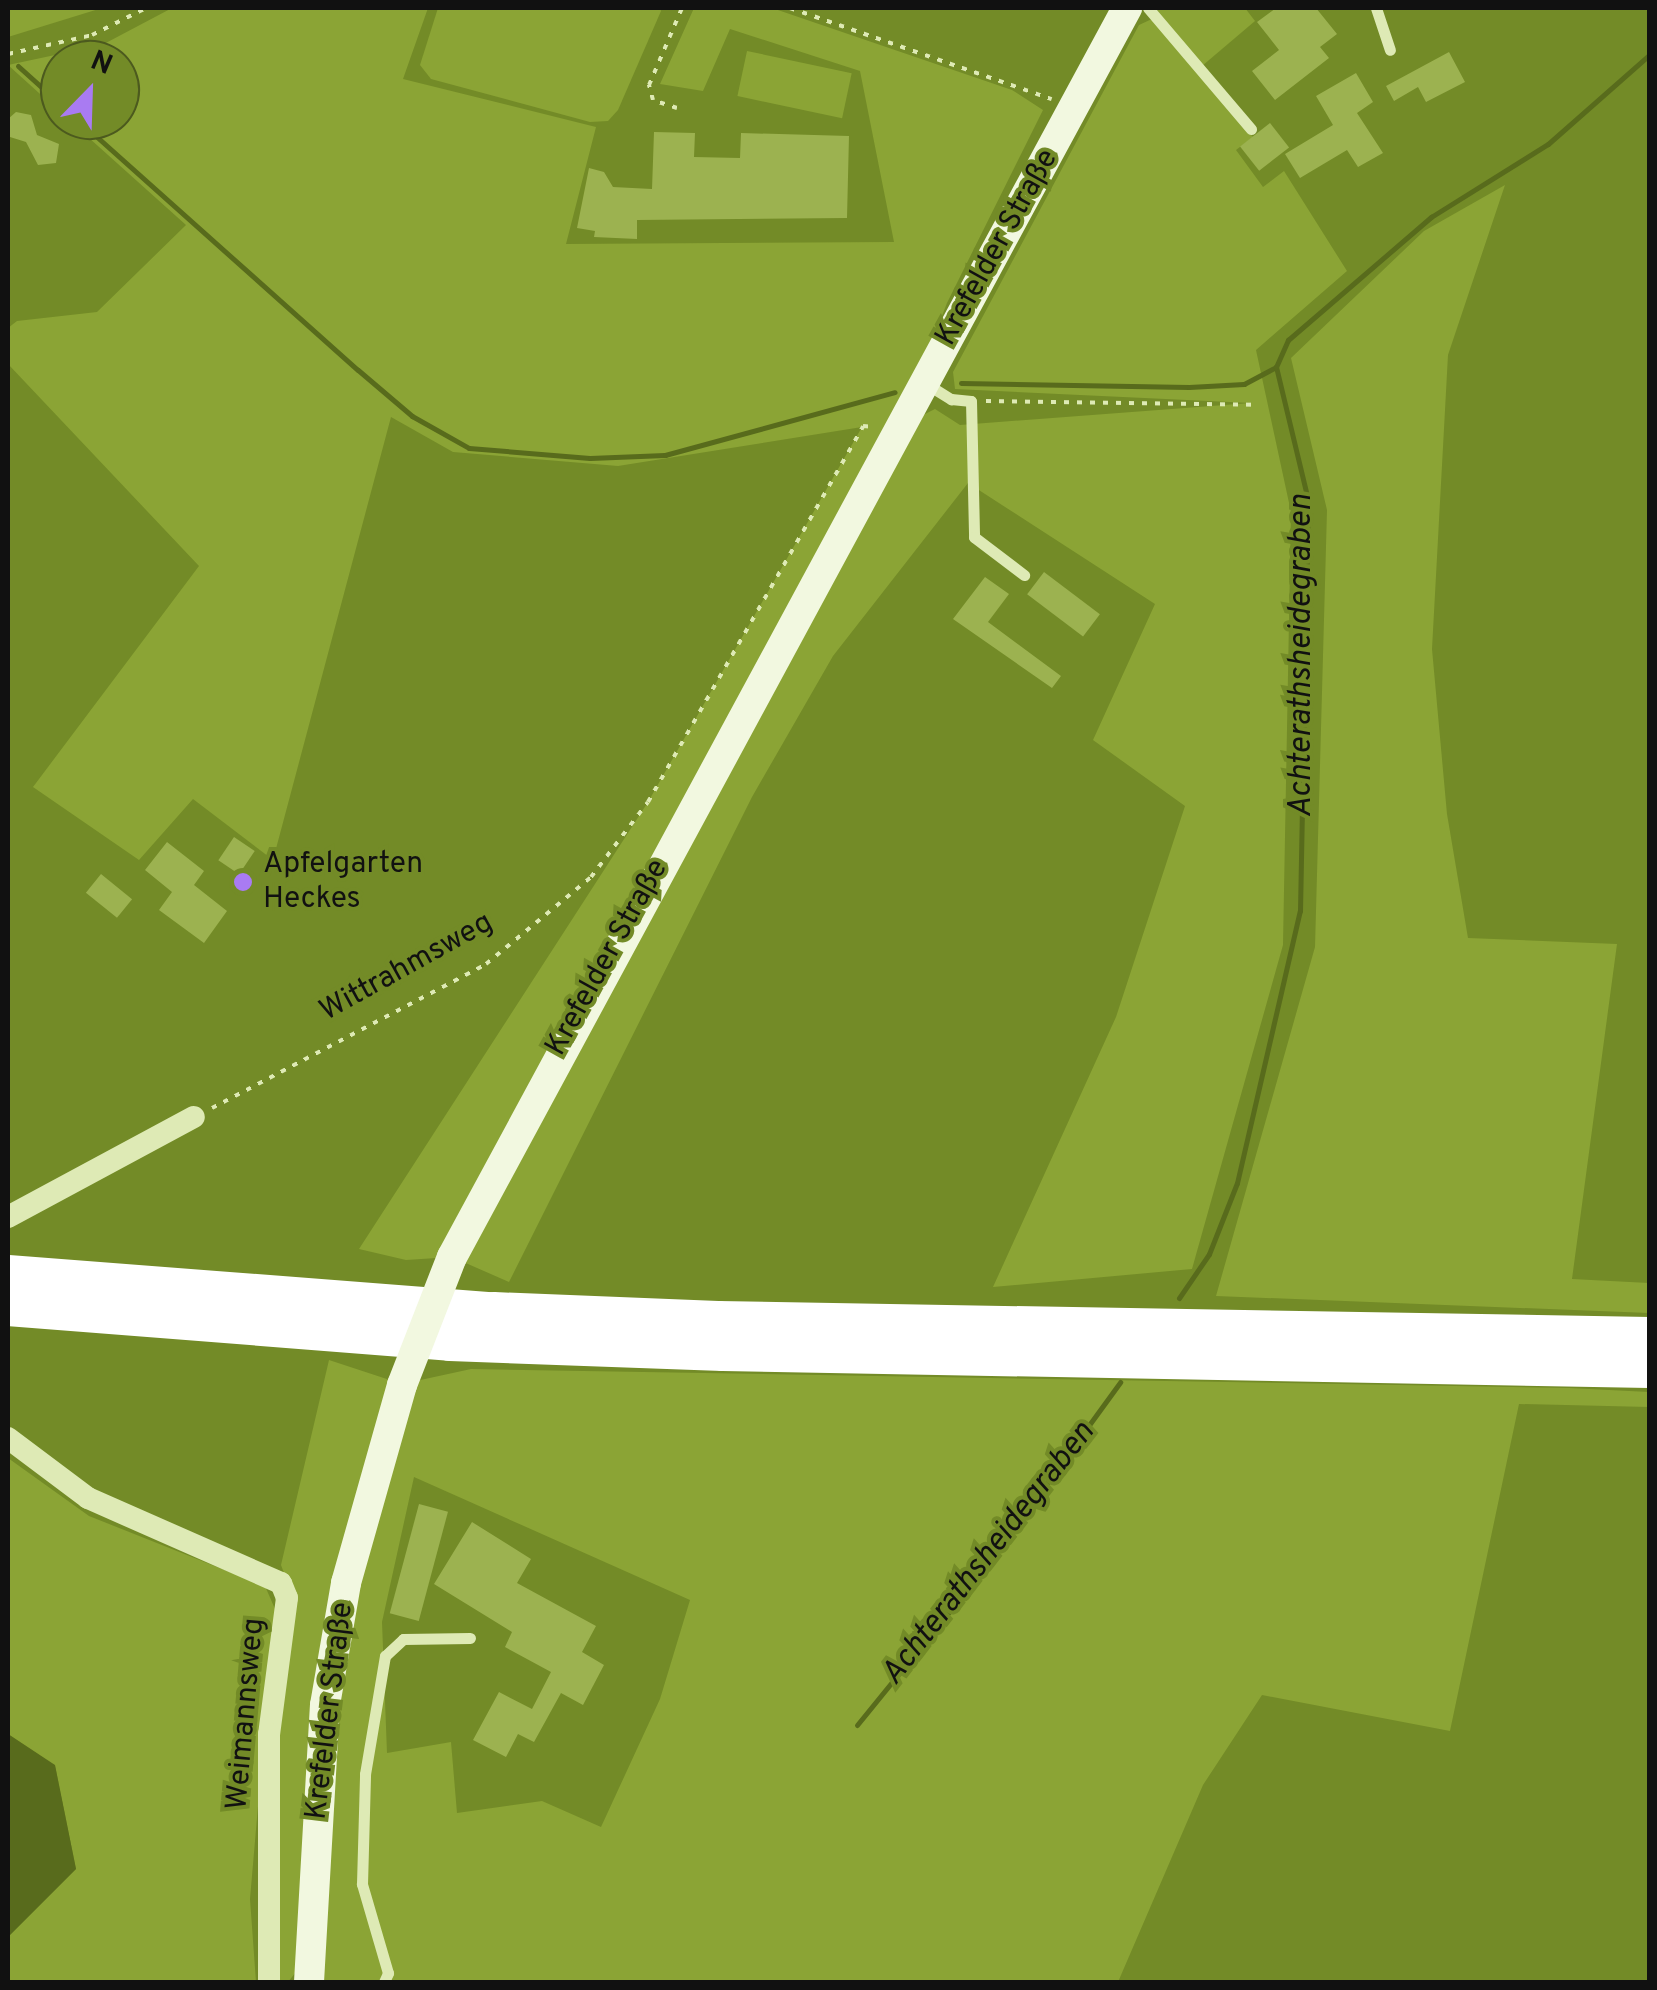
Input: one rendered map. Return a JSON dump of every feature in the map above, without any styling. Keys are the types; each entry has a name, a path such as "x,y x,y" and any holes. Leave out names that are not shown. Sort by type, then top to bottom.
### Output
{"highway":[{"path":"8,1275 494,1312 718,1321 1650,1337"},
{"path":"8,1306 450,1341 723,1351 1650,1368"}],"main road":[{"name":"Krefelder Straße","path":"309,1982 325,1704 346,1583 402,1384 452,1257 1127,8"}],"street":[{"path":"8,1217 194,1117"},
{"name":"Weimannsweg","path":"8,1438 88,1498 282,1583 286,1598 269,1734 269,1982"}],"lane":[{"path":"1148,8 1251,130"},
{"path":"1376,8 1390,50"},
{"path":"924,382 951,399 971,400 974,537 1024,575"},
{"path":"384,1982 388,1973 362,1884 365,1774 385,1656 402,1639 470,1638"}],"path":[{"path":"8,54 92,35 146,8"},
{"path":"676,108 654,100 648,84 682,8"},
{"path":"790,8 1075,107"},
{"path":"971,400 1256,405"},
{"name":"Wittrahmsweg","path":"194,1117 486,964 591,877 648,802 863,426 898,428"}],"shaded area":[{"path":"8,8 102,8 8,37"},
{"path":"172,8 428,8 403,79 596,127 566,244 894,242 860,71 730,29 703,91 660,84 694,8 772,8 1012,90 1043,110 947,303 899,427 935,409 960,425 1251,403 955,389 953,372 1139,25 1154,18 1253,137 1236,150 1263,187 1284,171 1347,271 1256,350 1291,512 1283,945 1192,1269 993,1287 1116,1017 1185,806 1093,740 1155,604 968,483 833,656 752,797 509,1282 452,1257 406,1260 359,1249 648,802 862,427 618,466 453,452 391,417 273,860 193,799 139,860 33,787 199,566 8,364 8,328 17,321 97,312 186,225 91,140 140,140 140,40 111,40"},
{"path":"438,8 661,11 618,110 608,121 590,122 431,79 420,65"},
{"path":"1152,8 1245,8 1255,21 1202,66"},
{"path":"747,51 852,73 842,118 737,96"},
{"path":"40,58 40,94 8,65"},
{"path":"1505,185 1448,355 1432,649 1447,814 1468,938 1617,944 1572,1279 1649,1283 1649,1313 1216,1296 1315,947 1327,510 1291,358 1424,231"},
{"path":"329,1360 402,1384 471,1369 1649,1392 1649,1407 1519,1404 1450,1731 1262,1695 1203,1785 1118,1982 309,1982 308,1957 288,1982 279,1982 276,1723 295,1603 281,1565","holes":["414,1477 690,1600 660,1699 601,1827 542,1801 457,1813 451,1742 387,1753 382,1622"]},
{"path":"8,1458 89,1516 265,1586 275,1609 250,1899 256,1982 8,1982 8,1937 76,1869 55,1766 8,1734"},
{"path":"8,1734 55,1765 76,1869 8,1937"}],"building":[{"path":"1276,8 1316,8 1337,34 1320,47 1329,58 1275,100 1252,71 1279,50 1257,22"},
{"path":"1449,52 1465,82 1426,102 1418,87 1394,101 1386,86"},
{"path":"1356,73 1373,102 1357,113 1383,153 1358,167 1347,150 1300,178 1285,154 1333,125 1316,96"},
{"path":"16,112 31,115 40,140 59,144 56,163 38,165 26,142 10,137 8,119"},
{"path":"1270,123 1289,147 1259,171 1240,146"},
{"path":"654,132 695,133 694,157 740,158 741,133 849,136 847,218 637,220 637,239 594,237 595,231 577,228 589,168 604,172 613,187 652,189"},
{"path":"1044,572 1100,614 1083,636 1027,594"},
{"path":"985,577 1009,594 988,622 1061,676 1052,688 953,619"},
{"path":"234,837 255,851 239,874 218,860"},
{"path":"167,842 204,871 194,885 227,911 204,943 159,910 172,892 145,870"},
{"path":"101,874 132,899 117,918 86,893"},
{"path":"419,1504 448,1512 419,1621 390,1613"},
{"path":"472,1522 531,1559 517,1583 596,1626 582,1652 604,1665 583,1705 561,1693 534,1742 518,1734 506,1757 473,1740 499,1692 532,1709 551,1672 505,1647 512,1632 434,1584"}],"waterway":[{"name":"Achterathsheidegraben","path":"1179,1298 1209,1254 1237,1183 1300,911 1308,500 1276,367 1288,340 1431,217 1548,144 1650,54"},
{"path":"18,66 40,86"},
{"path":"100,140 412,416 469,448 590,458 665,455 895,392"},
{"path":"961,383 1189,387 1244,384 1276,367"},
{"name":"Achterathsheidegraben","path":"857,1725 988,1564 1120,1382"}],"place":[{"name":"Apfelgarten Heckes","path":"243,882"}]}
